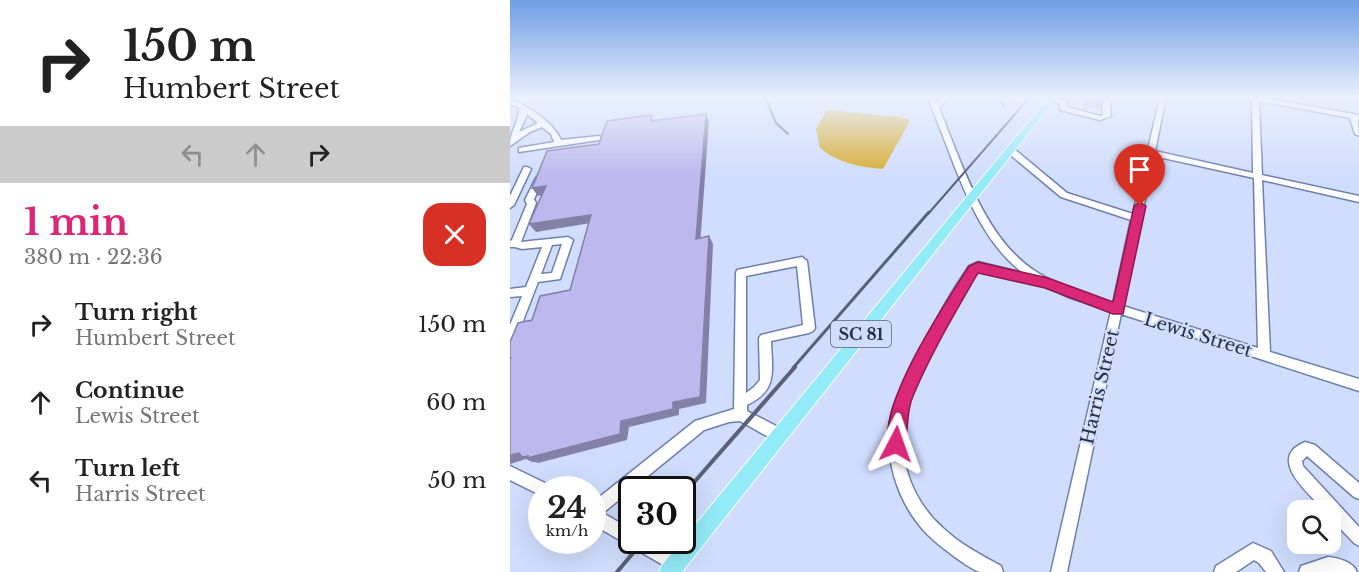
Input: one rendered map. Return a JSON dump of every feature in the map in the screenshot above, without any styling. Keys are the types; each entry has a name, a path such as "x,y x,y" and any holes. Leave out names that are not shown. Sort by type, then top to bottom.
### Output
{"main road":[{"name":"SC 81","path":"672,568 1010,150 1034,124"}],"street":[{"path":"511,142 519,124"},
{"path":"511,142 527,130 543,124 554,134 558,143"},
{"name":"Lewis Street","path":"943,124 973,196 989,227 1017,262 1048,283 1118,310 1359,384"},
{"name":"Harris Street","path":"1059,572 1157,124"},
{"path":"1253,124 1258,178 1264,355"},
{"path":"517,129 527,130"},
{"path":"522,150 599,138"},
{"path":"1010,150 1064,195 1137,219"},
{"path":"1151,153 1359,200"},
{"path":"534,279 556,276 568,240 522,246 513,244 532,203 529,200 544,168"},
{"path":"510,205 527,169"},
{"path":"510,339 549,242"},
{"path":"606,502 700,425 729,416 741,408 764,386 766,380 765,338 809,328 802,261 741,273 741,408"},
{"path":"995,572 963,552 933,529 914,504 899,464 896,444 899,410 934,334 973,269 978,266 1048,283"},
{"path":"510,293 530,291"},
{"path":"741,408 779,435"},
{"path":"1359,492 1310,450 1305,449 1296,457 1295,463 1298,471 1359,538"},
{"path":"510,473 528,482"},
{"path":"1222,572 1253,551 1265,557 1276,572"},
{"path":"652,554 672,568"},
{"path":"1307,572 1328,563 1335,564 1349,572"}],"shaded area":[{"path":"819,124 909,124 883,169 842,161 827,153 820,148 816,129"}],"building":[{"path":"606,124 705,124 696,239 709,236 700,397 673,402 673,409 621,421 620,434 527,458 528,456 522,457 519,453 510,455 510,342 518,323 532,320 540,296 570,290 591,215 529,224 546,186 532,188 547,151 599,144"}],"waterway":[{"path":"777,124 788,134"}],"railway":[{"path":"928,214 1007,124"},
{"path":"793,368 929,212"},
{"path":"696,480 795,367"},
{"path":"617,572 632,554"}],"route":[{"path":"896,444 899,410 905,395 934,334 973,269 978,266 1048,283 1118,310 1140,206"}]}
